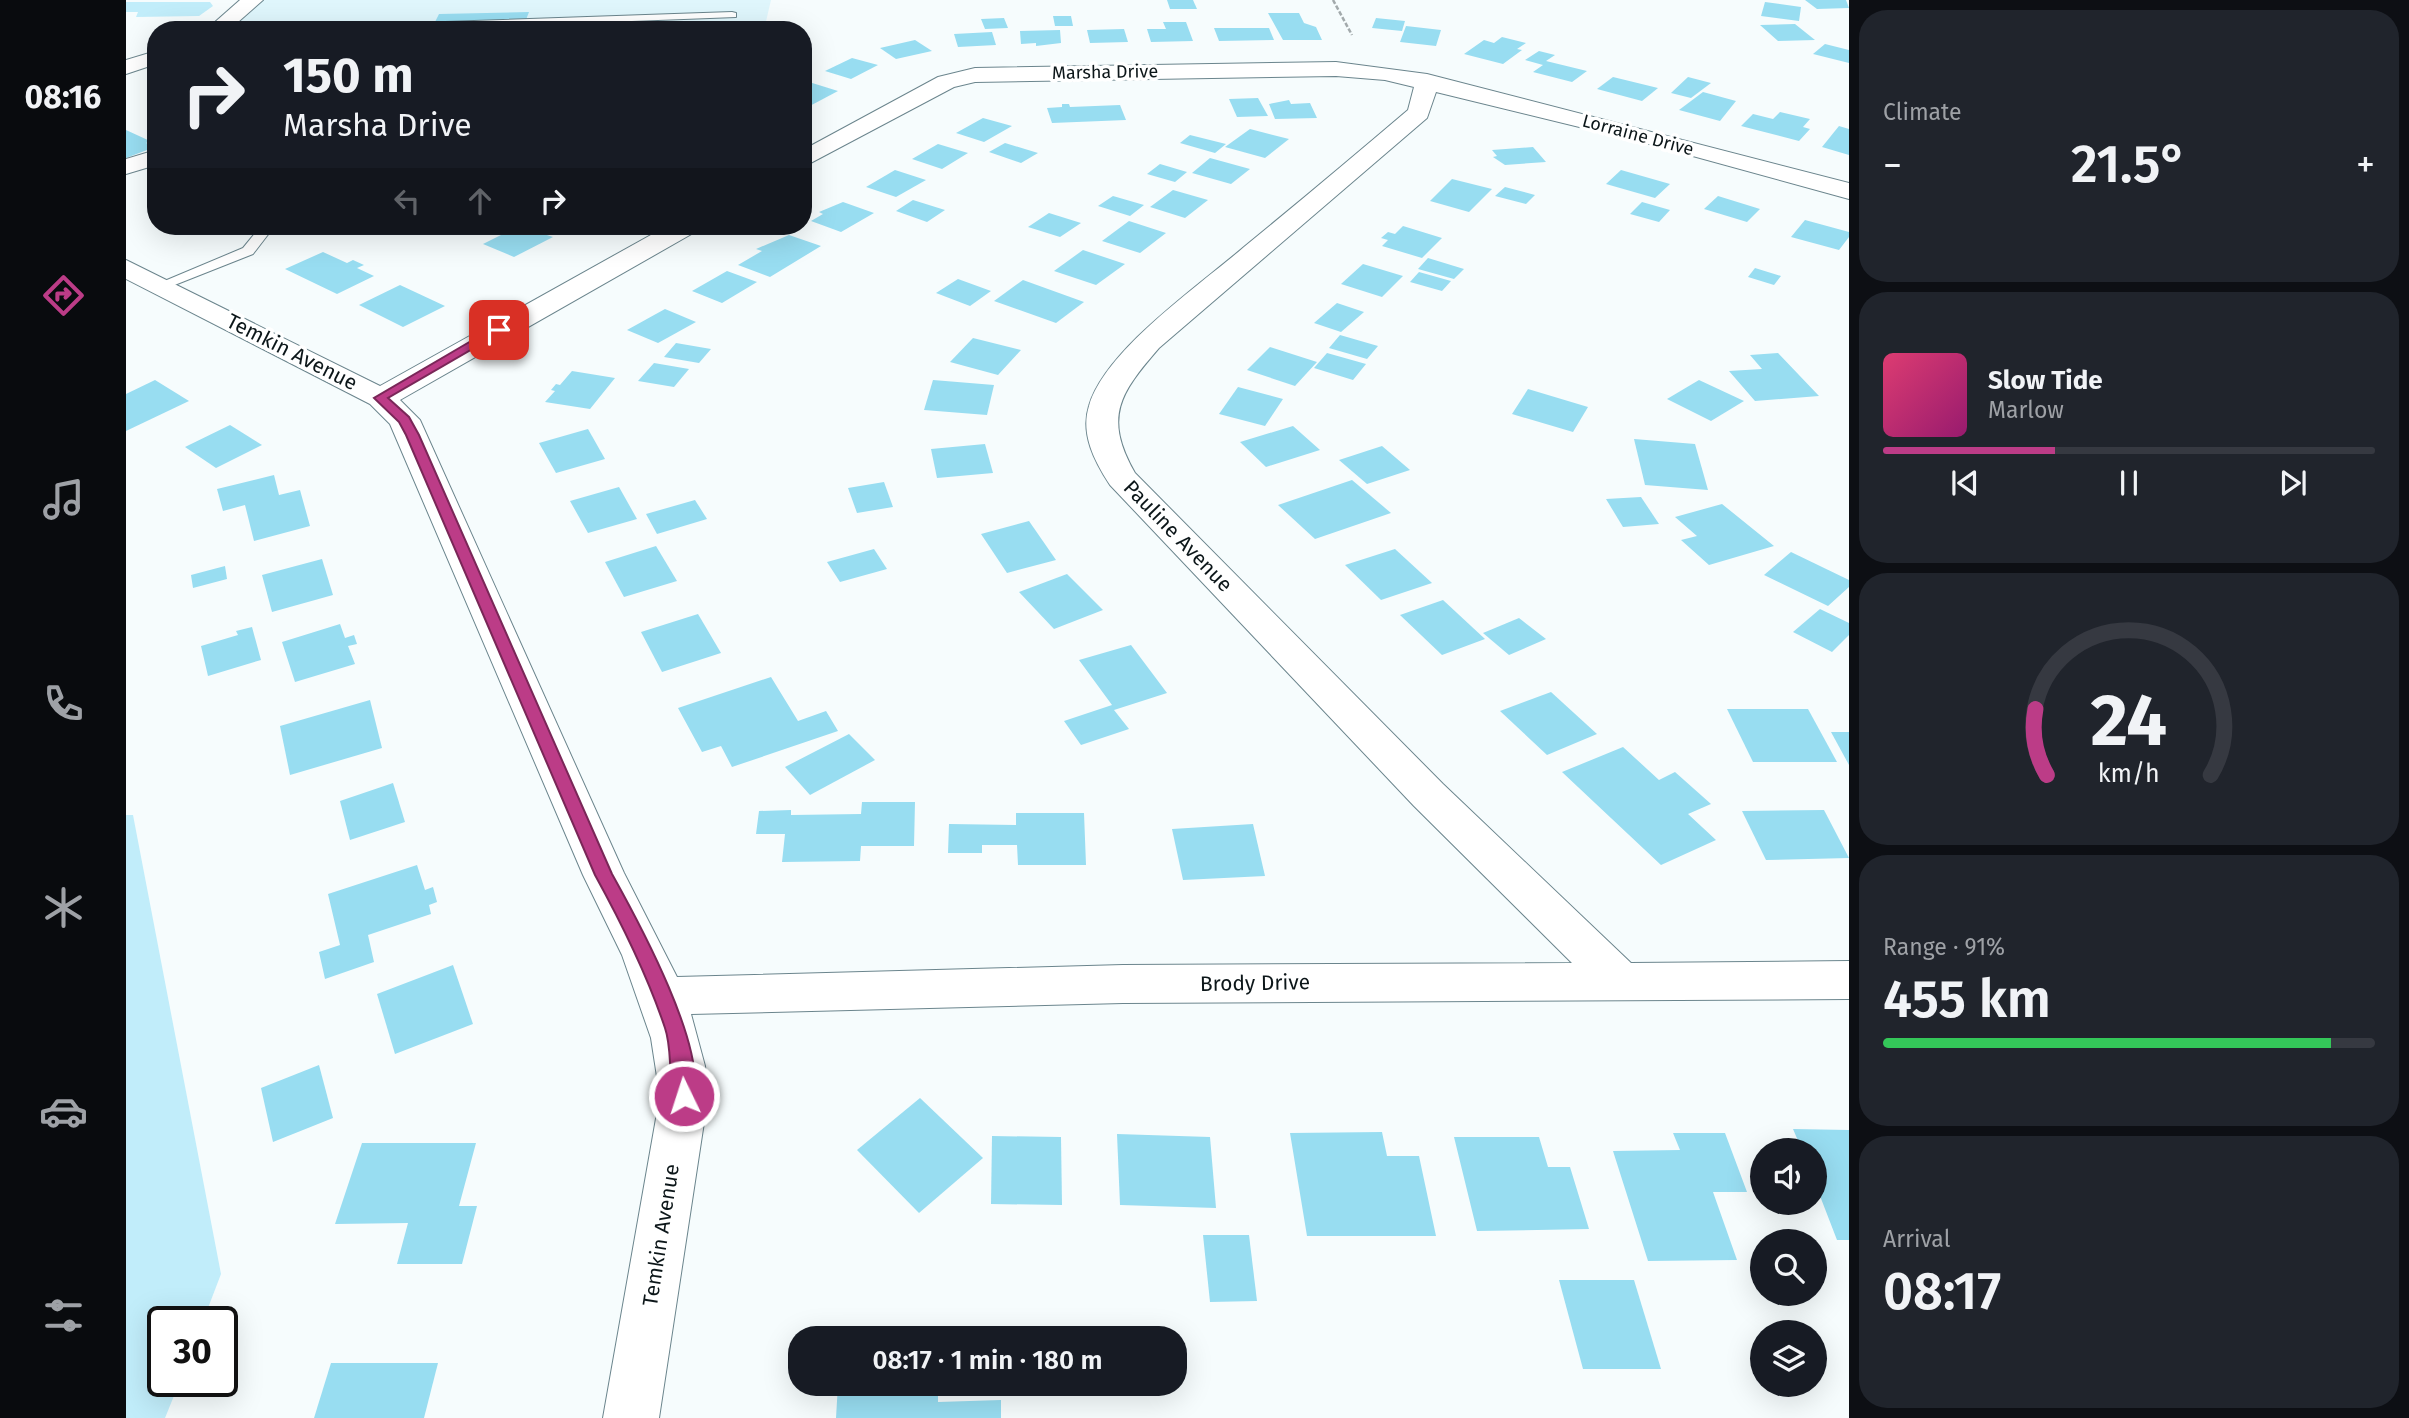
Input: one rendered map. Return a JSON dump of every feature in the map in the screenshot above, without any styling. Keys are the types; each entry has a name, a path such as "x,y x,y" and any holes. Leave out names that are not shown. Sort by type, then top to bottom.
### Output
{"street":[{"path":"227,21 253,0"},
{"path":"126,67 147,60"},
{"name":"Marsha Drive","path":"812,155 946,82 975,75 1336,69 1385,73 1427,81"},
{"name":"Lorraine Drive","path":"1427,81 1849,191"},
{"name":"Pauline Avenue","path":"1427,81 1419,113 1149,342 1120,374 1101,405 1103,441 1109,458 1122,478 1368,735 1499,869 1619,979"},
{"path":"126,167 147,160"},
{"path":"380,398 670,235"},
{"name":"Temkin Avenue","path":"126,268 380,398 404,420 413,435 604,875 638,936 680,1048 684,1096 631,1418"},
{"name":"Brody Drive","path":"662,996 1123,984 1619,979 1849,980"}],"lane":[{"path":"560,21 732,15"},
{"path":"162,285 248,251 261,235"}],"path":[{"path":"1334,0 1357,44"}],"shaded area":[{"path":"253,0 771,0 766,21 227,21"},
{"path":"126,2 210,2 213,6 199,16 136,17 138,12 126,12"},
{"path":"126,815 133,815 221,1274 209,1306 147,1306 147,1397 174,1397 165,1418 126,1418"}],"building":[{"path":"1167,0 1193,0 1197,9 1170,9"},
{"path":"1805,0 1846,0 1849,8 1817,9"},
{"path":"1765,2 1801,7 1799,21 1761,16"},
{"path":"529,12 526,21 436,21 439,14"},
{"path":"1268,13 1299,13 1304,23 1316,27 1322,40 1283,40"},
{"path":"1053,16 1071,16 1073,26 1055,26"},
{"path":"1004,18 1008,28 985,29 981,19"},
{"path":"1376,18 1405,21 1402,31 1372,28"},
{"path":"1163,22 1186,22 1193,41 1151,42 1147,29 1166,29"},
{"path":"1795,24 1815,40 1778,41 1760,25"},
{"path":"1406,26 1441,30 1436,46 1400,42"},
{"path":"1214,28 1269,28 1274,40 1219,41"},
{"path":"1124,29 1128,42 1090,43 1087,30"},
{"path":"1060,30 1061,43 1036,46 1036,43 1021,44 1020,31"},
{"path":"992,32 996,45 958,47 954,34"},
{"path":"1502,37 1526,43 1517,49 1522,50 1503,64 1464,54 1484,40 1494,43"},
{"path":"915,40 932,51 896,59 880,48"},
{"path":"1825,44 1849,50 1849,63 1813,54"},
{"path":"1539,51 1555,55 1546,61 1587,71 1572,82 1533,72 1543,65 1525,60"},
{"path":"852,58 878,65 851,79 825,71"},
{"path":"1613,77 1658,88 1642,101 1597,89"},
{"path":"1688,77 1711,83 1691,98 1671,93"},
{"path":"812,83 838,91 812,105"},
{"path":"1703,92 1736,101 1720,121 1679,110"},
{"path":"1258,98 1268,116 1237,117 1229,99"},
{"path":"1289,100 1291,104 1310,103 1317,118 1275,119 1269,104"},
{"path":"1062,104 1069,104 1070,107 1120,105 1126,120 1052,123 1047,108 1062,107"},
{"path":"1780,112 1810,119 1803,127 1810,129 1799,141 1741,126 1753,114 1773,119"},
{"path":"983,118 1012,126 984,142 956,133"},
{"path":"1839,126 1849,129 1849,155 1822,147"},
{"path":"1250,129 1289,139 1265,158 1225,147"},
{"path":"126,130 147,140 147,150 126,158"},
{"path":"1190,135 1226,144 1215,153 1180,143"},
{"path":"1005,143 1038,153 1021,163 989,152"},
{"path":"938,144 968,153 942,169 912,159"},
{"path":"1533,147 1546,162 1505,165 1493,157 1497,156 1492,150"},
{"path":"1210,158 1250,169 1231,184 1192,173"},
{"path":"1160,164 1187,172 1175,182 1147,174"},
{"path":"895,170 926,180 896,197 866,187"},
{"path":"1621,170 1670,184 1655,198 1606,184"},
{"path":"1452,179 1492,189 1469,212 1430,201"},
{"path":"1505,187 1535,195 1526,204 1495,196"},
{"path":"1173,190 1208,200 1185,218 1150,207"},
{"path":"1113,196 1144,205 1130,216 1098,206"},
{"path":"1718,196 1760,209 1747,222 1704,209"},
{"path":"913,200 945,210 927,222 896,211"},
{"path":"843,202 874,213 841,232 812,221 823,214 819,212"},
{"path":"1642,202 1670,210 1659,222 1630,214"},
{"path":"1049,213 1081,223 1060,237 1028,227"},
{"path":"1805,220 1849,232 1849,237 1839,250 1791,237"},
{"path":"1129,221 1166,233 1140,253 1102,241"},
{"path":"1403,226 1442,238 1422,258 1382,246 1388,240 1381,238 1388,232 1395,234"},
{"path":"501,235 553,237 514,257 483,244"},
{"path":"789,235 821,246 770,277 738,265 762,251 756,249"},
{"path":"1083,250 1125,264 1096,285 1054,271"},
{"path":"323,252 347,263 353,260 364,265 357,268 374,276 337,294 285,269"},
{"path":"1428,258 1464,269 1454,279 1418,269"},
{"path":"1363,264 1403,276 1382,297 1341,284"},
{"path":"1755,268 1781,276 1774,285 1748,277"},
{"path":"727,271 757,282 722,303 692,291"},
{"path":"1419,272 1451,281 1442,291 1410,282"},
{"path":"958,279 991,291 970,306 936,293"},
{"path":"1023,280 1084,302 1056,323 994,301"},
{"path":"400,285 445,306 403,327 359,305"},
{"path":"1337,303 1364,312 1341,332 1314,323"},
{"path":"665,309 696,322 658,343 627,330"},
{"path":"1340,335 1378,346 1367,359 1329,348"},
{"path":"973,338 1021,350 998,375 950,362"},
{"path":"676,343 711,349 699,363 664,357"},
{"path":"1270,347 1317,362 1295,386 1247,370"},
{"path":"1327,353 1366,364 1353,380 1314,368"},
{"path":"1778,353 1819,396 1755,401 1729,371 1762,369 1750,355"},
{"path":"654,363 689,369 674,387 638,381"},
{"path":"572,371 615,378 590,409 545,402 555,391 551,390 556,384 560,385"},
{"path":"155,380 189,401 126,431 126,394"},
{"path":"933,380 994,385 987,415 924,410"},
{"path":"1699,380 1744,401 1711,421 1667,399"},
{"path":"1238,387 1283,399 1265,426 1219,414"},
{"path":"1528,389 1588,407 1573,432 1512,414"},
{"path":"230,425 262,445 216,468 185,447"},
{"path":"1293,426 1320,450 1266,467 1240,442"},
{"path":"588,429 605,459 556,473 539,443"},
{"path":"1634,439 1695,444 1708,490 1645,485"},
{"path":"985,444 993,473 937,478 931,449"},
{"path":"1382,446 1410,470 1367,484 1339,460"},
{"path":"274,475 279,495 300,490 310,526 254,541 245,505 223,511 217,489"},
{"path":"1352,480 1391,513 1315,539 1278,505"},
{"path":"884,482 893,507 857,513 848,488"},
{"path":"619,487 637,519 588,533 570,501"},
{"path":"1641,497 1659,524 1623,527 1606,499"},
{"path":"695,500 707,519 657,534 646,514"},
{"path":"1722,504 1774,546 1709,565 1681,540 1697,536 1675,517"},
{"path":"1029,521 1056,560 1007,573 981,534"},
{"path":"656,546 677,581 624,597 605,562"},
{"path":"874,549 887,569 840,582 827,562"},
{"path":"1395,549 1432,583 1381,600 1345,565"},
{"path":"1791,552 1849,580 1849,587 1828,606 1764,575"},
{"path":"322,559 333,595 272,612 262,575"},
{"path":"225,566 227,579 193,588 191,575"},
{"path":"1067,574 1103,610 1054,629 1019,592"},
{"path":"1443,600 1485,639 1442,655 1400,615"},
{"path":"1820,609 1849,623 1849,635 1832,652 1793,632"},
{"path":"698,614 721,653 662,672 641,632"},
{"path":"1519,618 1546,639 1509,655 1483,633"},
{"path":"340,624 345,638 354,635 357,644 348,646 355,664 295,682 282,642"},
{"path":"252,627 261,660 208,676 201,646 238,635 236,631"},
{"path":"1131,645 1167,693 1114,710 1129,729 1081,745 1064,721 1112,705 1079,660"},
{"path":"771,677 798,721 826,711 838,731 732,767 721,746 702,752 678,708"},
{"path":"1551,692 1597,734 1547,755 1500,711"},
{"path":"370,700 382,748 290,775 280,726"},
{"path":"1727,709 1808,709 1837,762 1753,762"},
{"path":"1831,732 1849,732 1849,765"},
{"path":"849,734 875,760 810,795 785,767"},
{"path":"1623,747 1659,780 1675,772 1711,804 1688,814 1716,840 1661,865 1562,772"},
{"path":"393,783 405,822 350,840 340,801"},
{"path":"862,802 915,802 914,846 861,846 860,861 782,862 785,834 756,834 759,811 791,810 791,815 861,814"},
{"path":"1824,810 1849,858 1766,860 1742,811"},
{"path":"1016,813 1084,813 1086,865 1018,865 1017,845 982,845 982,853 948,853 949,824 1016,825"},
{"path":"1253,824 1265,876 1183,880 1172,829"},
{"path":"417,865 425,890 433,887 437,902 429,905 431,914 368,935 374,962 325,979 319,952 340,945 328,894"},
{"path":"453,965 473,1024 395,1054 377,994"},
{"path":"319,1065 333,1118 273,1142 261,1088"},
{"path":"920,1098 983,1158 919,1213 857,1150"},
{"path":"1793,1129 1849,1130 1849,1240 1837,1240 1827,1214 1827,1138 1797,1138"},
{"path":"1382,1132 1387,1156 1419,1156 1436,1236 1307,1236 1290,1133"},
{"path":"1673,1133 1725,1133 1747,1192 1713,1192 1737,1260 1648,1261 1613,1151 1680,1150"},
{"path":"1117,1134 1210,1137 1216,1208 1120,1205"},
{"path":"992,1136 1061,1137 1062,1205 991,1204"},
{"path":"1454,1137 1539,1137 1548,1167 1570,1167 1589,1229 1477,1231"},
{"path":"362,1143 476,1143 459,1206 477,1206 462,1264 397,1264 408,1223 335,1224"},
{"path":"1203,1235 1249,1235 1257,1301 1210,1302"},
{"path":"1559,1280 1634,1280 1661,1369 1583,1369"},
{"path":"331,1363 438,1363 424,1418 314,1418"},
{"path":"837,1396 938,1396 938,1402 1001,1400 1001,1418 836,1418"}],"route":[{"path":"499,330 380,398 388,402 413,435 604,875 638,936 675,1030 682,1058 684,1096"}]}
